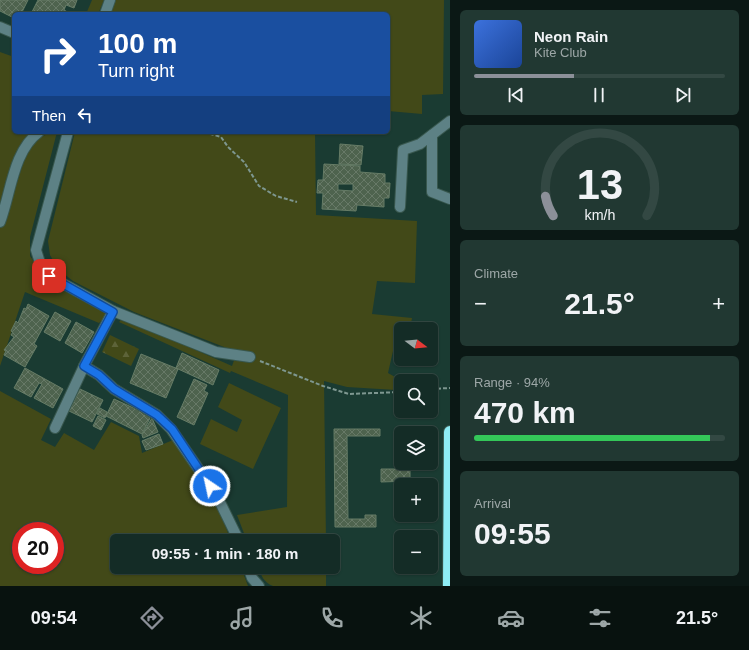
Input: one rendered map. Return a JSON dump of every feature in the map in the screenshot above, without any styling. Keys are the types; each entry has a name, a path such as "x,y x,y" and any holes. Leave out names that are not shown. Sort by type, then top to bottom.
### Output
{"highway":[{"path":"448,586 450,432"}],"lane":[{"path":"106,12 110,0"},
{"path":"0,27 12,32"},
{"path":"400,207 403,150 420,144 450,121"},
{"path":"0,222 21,155 31,138 36,134"},
{"path":"67,134 36,250 42,269 57,282 113,312 216,352 250,357"},
{"path":"432,136 432,192 450,199"},
{"path":"55,428 84,366 113,312"},
{"path":"84,366 99,375 114,389 157,415 172,429 217,496 236,534"},
{"path":"251,574 259,586"}],"path":[{"path":"211,134 221,137 228,147 244,162 259,186 276,196 297,202"},
{"path":"250,357 323,386 349,394 394,392"},
{"path":"438,389 450,388"}],"green space":[{"path":"92,0 104,0 99,12 87,12"},
{"path":"115,0 444,0 443,94 422,95 422,114 390,111 390,12 111,12"},
{"path":"0,52 12,56 12,134 33,134 0,208"},
{"path":"47,134 56,134 30,237 30,256 46,279 60,289 106,312 107,315 99,323 25,292 0,366 0,228 4,223 26,154 36,139"},
{"path":"75,134 315,134 316,215 417,221 415,283 377,281 372,314 412,318 411,322 394,322 394,351 388,373 394,376 394,390 347,387 324,381 326,534 244,534 237,515 287,507 288,395 231,371 230,373 119,322 123,318 232,366 237,352 134,312 73,281 58,269 50,255 48,241"},
{"path":"110,335 139,349 131,366 102,352"},
{"path":"229,383 281,408 253,469 200,444 211,419 237,432 242,420 218,407"},
{"path":"0,391 51,419 41,440 55,447 64,433 94,450 111,422 139,436 142,453 173,440 218,507 228,534 110,534 110,574 244,574 248,586 0,586"},
{"path":"261,574 326,574 326,586 273,586 265,581"}],"building":[{"path":"0,0 28,0 22,12 12,12 12,17 0,11"},
{"path":"38,0 77,0 74,8 66,5 64,10 68,12 32,12"},
{"path":"340,144 363,146 361,165 339,164"},
{"path":"324,164 360,166 360,172 385,174 385,183 390,183 389,198 384,198 384,207 357,205 356,211 322,209 323,193 317,193 318,180 323,180","holes":["338,184 353,184 353,191 338,190"]},
{"path":"28,304 49,316 34,344 37,346 25,367 4,355 6,351 4,350 14,337 11,335 13,332 11,331 16,321 18,323 24,308 26,309"},
{"path":"55,312 71,321 60,341 44,332"},
{"path":"76,322 94,332 82,353 65,343"},
{"path":"182,353 219,370 213,385 176,368"},
{"path":"141,354 178,369 166,398 130,383"},
{"path":"25,368 63,389 53,408 34,398 42,384 39,383 31,397 14,388"},
{"path":"194,379 207,385 204,391 208,393 194,425 177,417"},
{"path":"80,389 103,400 92,422 69,411"},
{"path":"114,399 151,416 142,434 106,416"},
{"path":"100,408 107,412 105,418 97,414"},
{"path":"98,416 106,420 101,430 93,426"},
{"path":"152,418 158,432 143,438 142,435"},
{"path":"334,429 380,429 380,436 347,436 348,519 365,519 365,515 376,515 376,527 335,527"},
{"path":"159,434 163,444 146,450 142,441"},
{"path":"381,469 410,470 410,478 394,478 394,482 381,482"}],"route":[{"path":"49,276 57,282 113,312 106,322 84,366 99,375 114,389 157,415 172,429 210,486"}]}
